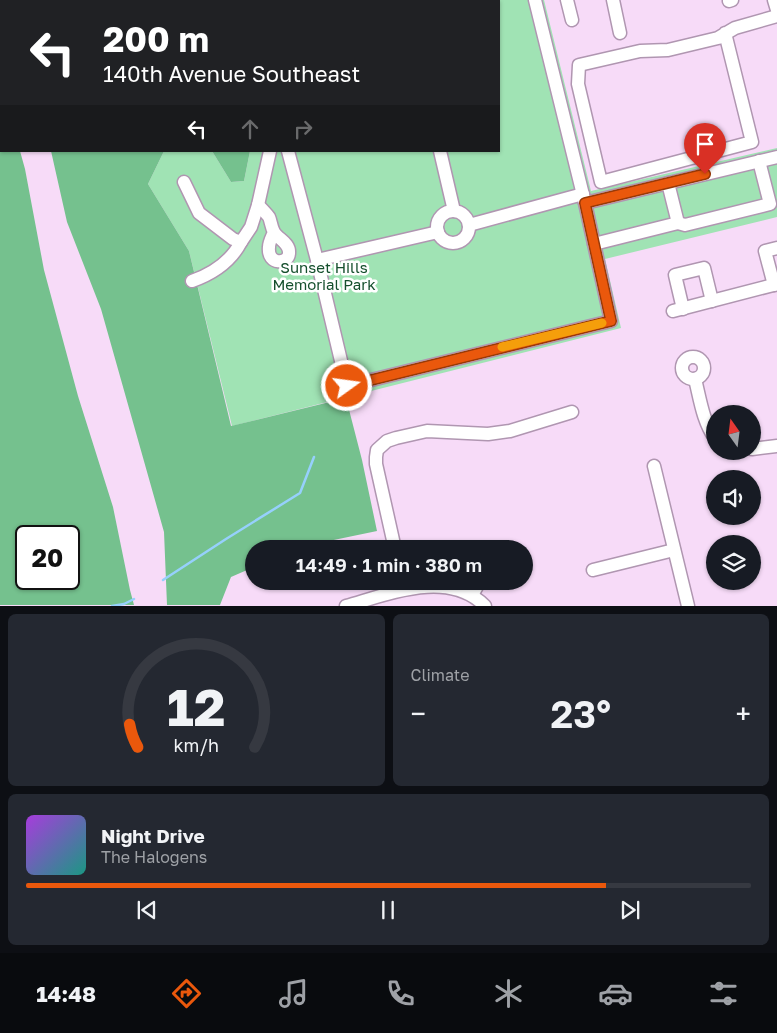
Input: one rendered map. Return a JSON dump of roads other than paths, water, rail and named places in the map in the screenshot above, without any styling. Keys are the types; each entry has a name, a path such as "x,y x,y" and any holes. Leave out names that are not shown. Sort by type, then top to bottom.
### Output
{"street":[{"path":"288,152 317,260 347,386 611,321 584,198 535,0"},
{"path":"567,0 572,20"},
{"path":"613,0 620,33"},
{"path":"774,0 777,10"},
{"path":"725,33 752,142 601,182 578,84 580,65 640,51 668,50 718,38 725,33 735,28 777,16"},
{"path":"192,281 202,278 217,269 229,258 251,227 270,152"},
{"path":"440,152 454,211"},
{"path":"469,225 584,198 668,183 777,156"},
{"path":"594,244 678,223 685,225 770,204 759,161"},
{"path":"184,182 199,213 233,239 241,242"},
{"path":"668,183 678,223"},
{"path":"258,205 268,216 274,232"},
{"path":"449,211 460,212 464,215 469,225 467,235 459,242 448,242 438,232 440,217 449,211"},
{"path":"317,260 438,232"},
{"path":"712,301 704,268 675,275 678,310 776,285 765,251 777,248"},
{"path":"696,379 706,421"},
{"path":"393,540 376,464 377,450 387,441 427,431 499,433 572,412"},
{"path":"761,448 777,446"},
{"path":"654,466 688,606"},
{"path":"593,570 674,550"},
{"path":"346,606 392,590"},
{"path":"460,590 472,595 485,606"},
{"path":"472,595 475,590"}],"waterway":[{"path":"163,580 300,493 314,457"},
{"path":"112,606 124,604 134,599"}],"park label":[{"name":"Sunset Hills Memorial Park","path":"324,276"}]}
